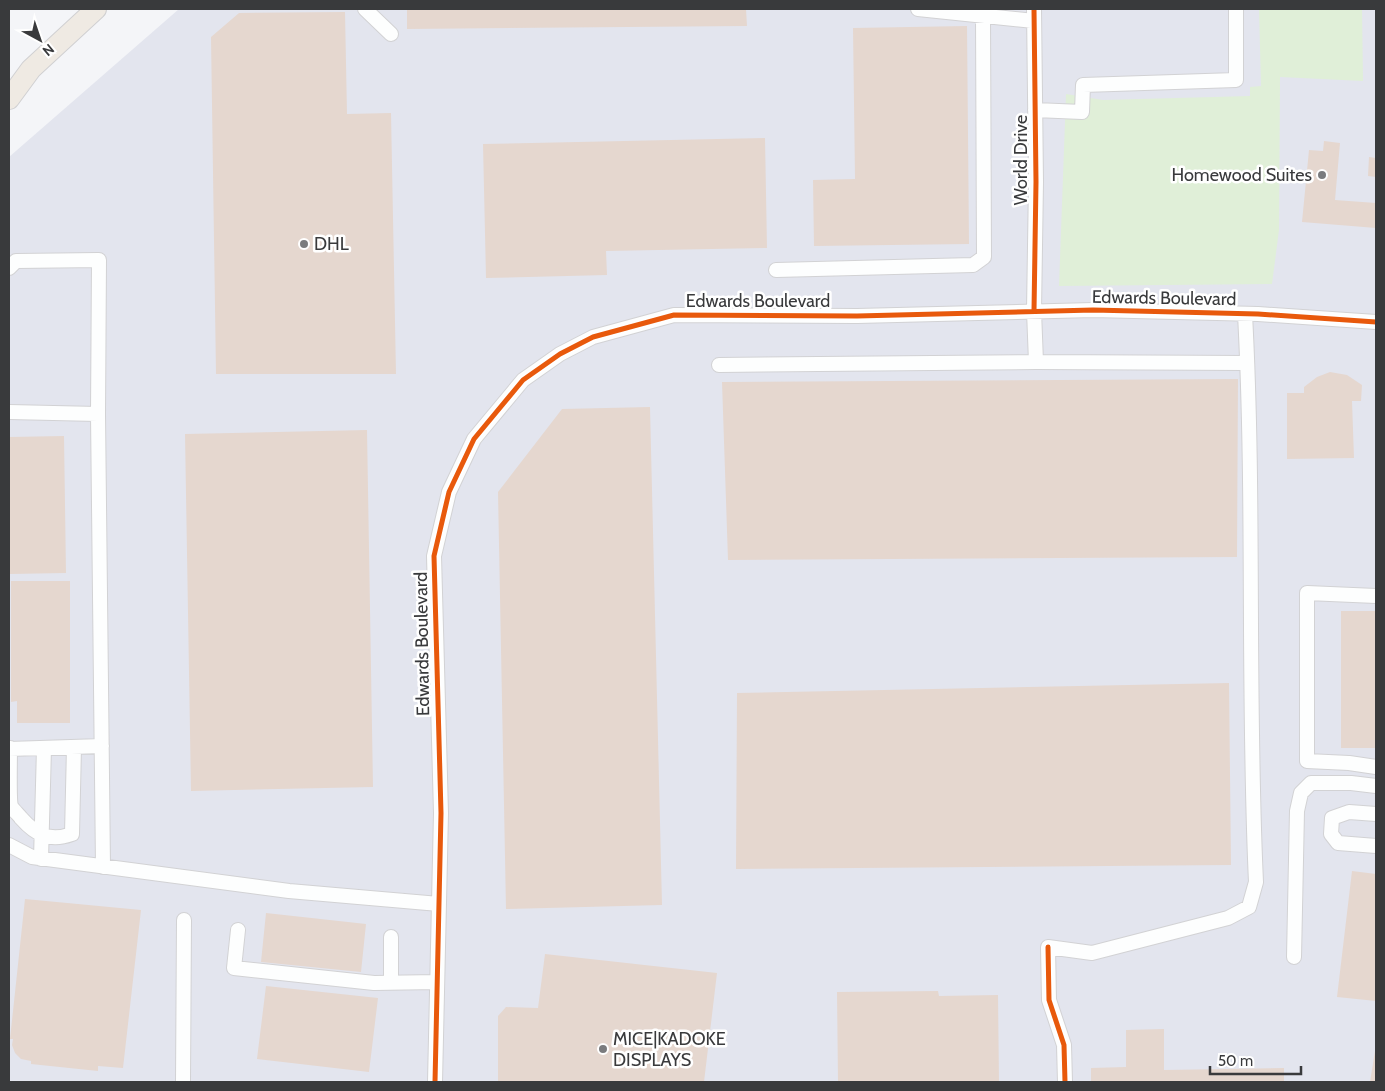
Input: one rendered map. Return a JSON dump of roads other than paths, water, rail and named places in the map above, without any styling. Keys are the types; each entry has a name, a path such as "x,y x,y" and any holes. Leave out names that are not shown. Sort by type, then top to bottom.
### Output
{"highway":[{"path":"9,99 32,69 96,9"}],"street":[{"path":"365,9 390,34"},
{"path":"918,9 983,16 1034,15"},
{"path":"1035,110 1082,112 1083,85 1236,80 1236,9"},
{"name":"World Drive","path":"1034,15 1034,311 1036,362"},
{"path":"776,270 973,265 984,257 983,16"},
{"path":"9,268 16,261 99,260 98,414 103,867"},
{"name":"Edwards Boulevard","path":"435,1082 441,812 434,556 449,492 474,439 523,380 560,354 593,337 674,315 857,316 1093,310 1245,314 1376,322"},
{"path":"1065,1082 1064,1045 1049,1000 1048,947 1092,953 1228,918 1249,907 1256,882 1245,314"},
{"path":"719,365 1036,362 1247,363"},
{"path":"9,412 98,414"},
{"path":"1376,596 1307,593 1307,761 1376,767"},
{"path":"74,747 72,834 63,838 49,838 40,835 29,826 11,806 9,748 102,746"},
{"path":"41,859 40,835 44,748"},
{"path":"1294,957 1297,811 1301,793 1312,783 1350,783 1376,786"},
{"path":"1376,814 1349,812 1332,818 1331,834 1338,843 1376,846"},
{"path":"9,845 26,855 41,859 289,891 439,904"},
{"path":"183,1082 184,920"},
{"path":"238,930 234,968 374,983 437,982"},
{"path":"391,937 391,983"}],"place":[{"name":"Homewood Suites","path":"1322,175"},
{"name":"DHL","path":"304,244"},
{"name":"MICE|KADOKE DISPLAYS","path":"603,1049"}]}
